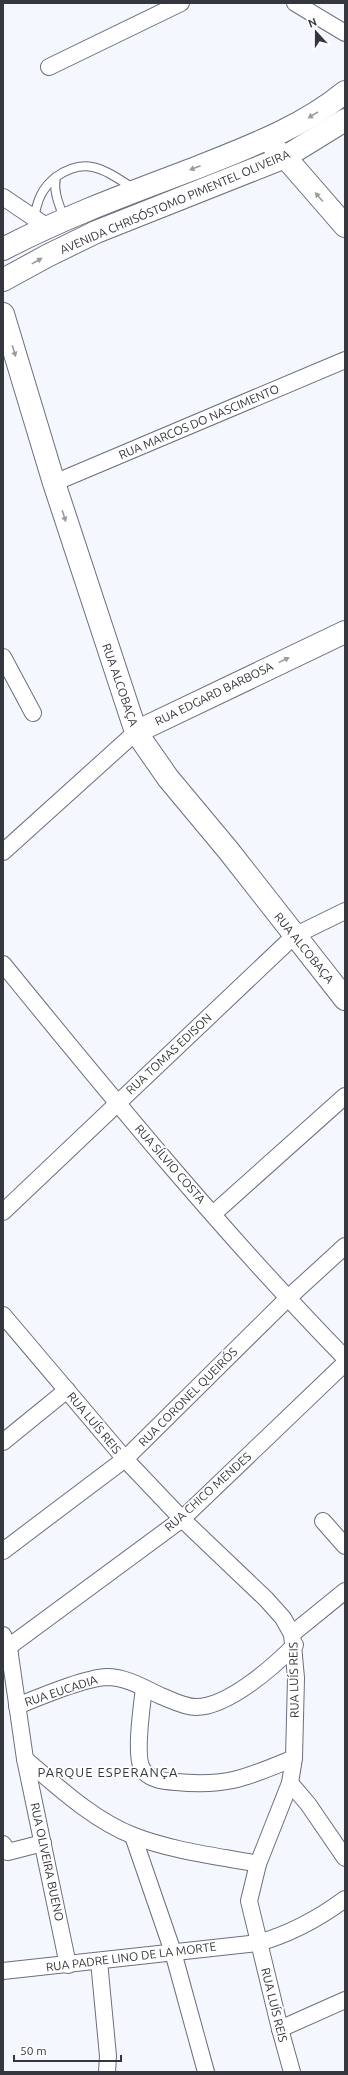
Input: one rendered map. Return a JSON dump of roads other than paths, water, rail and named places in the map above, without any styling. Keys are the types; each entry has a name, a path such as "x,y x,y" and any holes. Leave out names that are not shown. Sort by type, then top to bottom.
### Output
{"main road":[{"name":"AVENIDA CHRISÓSTOMO PIMENTEL OLIVEIRA","path":"3,248 44,224 137,191 255,145 296,125 345,92"},
{"name":"AVENIDA CHRISÓSTOMO PIMENTEL OLIVEIRA","path":"3,280 46,256 96,232 285,157 345,120"},
{"path":"255,145 272,147 285,157 345,226"},
{"path":"3,263 44,224"},
{"name":"RUA ALCOBAÇA","path":"3,314 54,483 136,732 168,778 228,850 294,936 345,999"},
{"name":"RUA EDGARD BARBOSA","path":"136,732 345,632"}],"street":[{"path":"49,67 181,3"},
{"path":"295,3 345,33"},
{"path":"3,196 44,224"},
{"name":"RUA MARCOS DO NASCIMENTO","path":"54,483 345,360"},
{"path":"3,657 33,713"},
{"name":"RUA EDGARD BARBOSA","path":"3,852 136,732"},
{"name":"RUA TOMAS EDISON","path":"3,1212 294,936 345,911"},
{"name":"RUA SÍLVIO COSTA","path":"3,964 117,1103 213,1214 287,1299 345,1358"},
{"path":"213,1214 345,1096"},
{"name":"RUA CORONEL QUEIRÓS","path":"3,1551 125,1459 287,1299 345,1246"},
{"name":"RUA LUÍS REIS","path":"3,1315 125,1459 182,1519 266,1599 283,1618 294,1640 294,1758 290,1783 258,1864 249,1902 258,1943 292,2072"},
{"name":"RUA CHICO MENDES","path":"5,1645 182,1519 345,1363"},
{"path":"3,1442 67,1390"},
{"path":"323,1521 345,1546"},
{"name":"RUA EUCADIA","path":"17,1706 87,1681 106,1677 122,1678 181,1704 196,1707 213,1703 261,1676 294,1640 345,1591"},
{"name":"RUA OLIVEIRA BUENO","path":"5,1645 17,1706 25,1759 68,1965"},
{"path":"144,1688 138,1756 142,1770 151,1778 169,1782 204,1785 229,1782 252,1776 294,1758"},
{"path":"25,1759 101,1819 133,1836 161,1845 258,1864"},
{"path":"290,1783 308,1804 345,1858"},
{"path":"133,1836 173,1952 206,2072"},
{"path":"3,1844 8,1852 43,1843"},
{"name":"RUA PADRE LINO DE LA MORTE","path":"3,1971 258,1943 280,1937 321,1917 345,1899"},
{"path":"99,1961 107,2064 99,2072"},
{"path":"280,2029 345,2000"}],"lane":[{"path":"44,224 38,199 43,190 56,177 73,167 100,168 137,191"},
{"path":"44,224 55,193 56,177"}],"district":[{"name":"PARQUE ESPERANÇA","path":"108,1772"}]}
